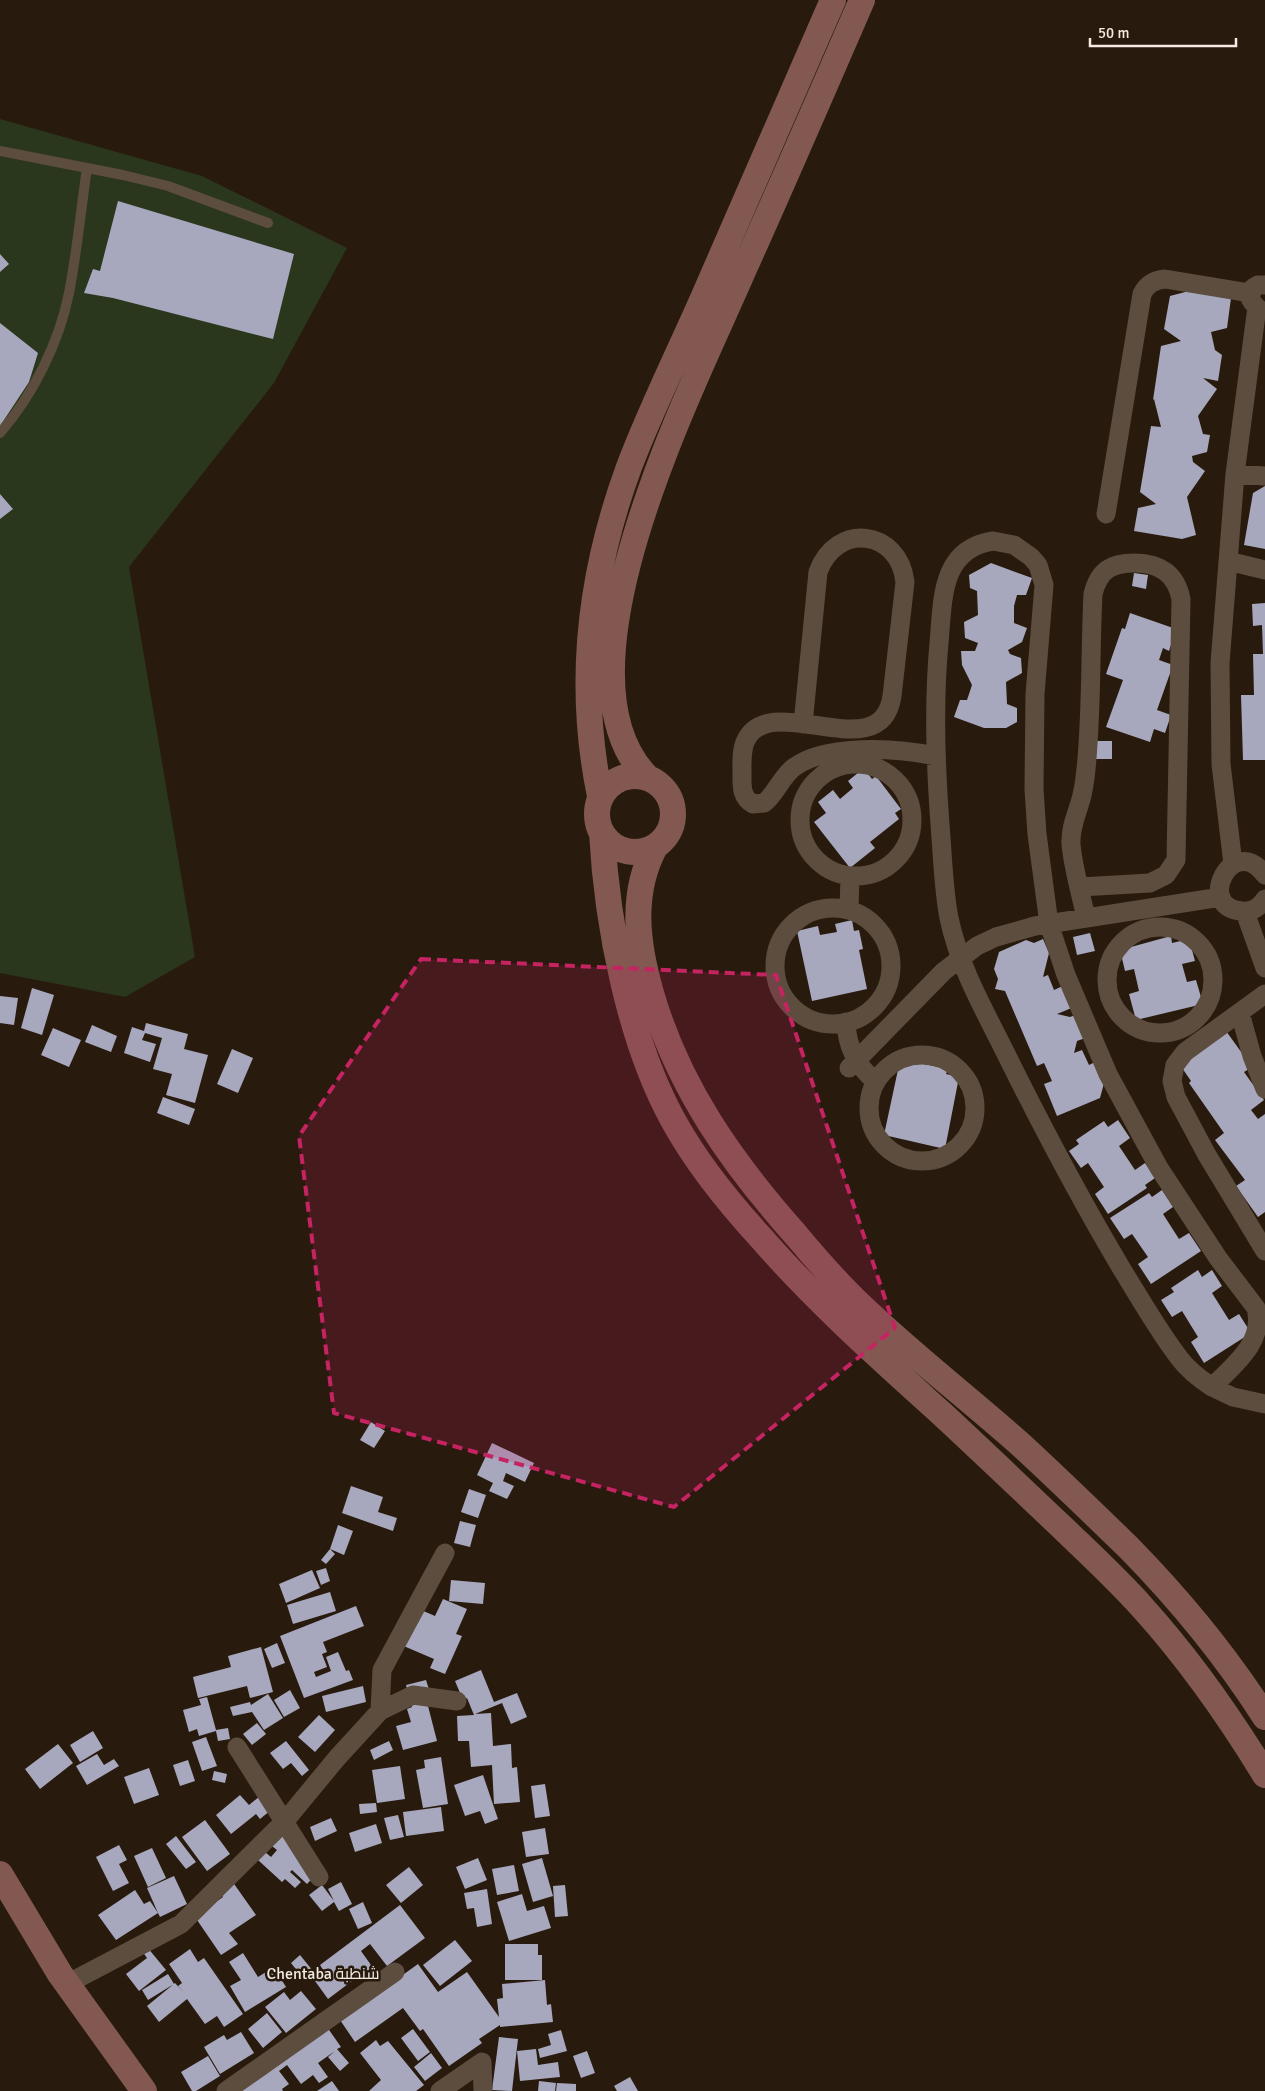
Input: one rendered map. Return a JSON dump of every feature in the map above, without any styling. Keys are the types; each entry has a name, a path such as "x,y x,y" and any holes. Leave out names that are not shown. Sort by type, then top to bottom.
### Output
{"main road":[{"path":"833,0 645,428 616,508 597,590 588,665 589,731 600,796 597,815 602,833 604,866 613,930 635,1024 657,1086 671,1117 708,1176 790,1271 842,1324 1026,1492 1142,1606 1213,1695 1265,1775"},
{"path":"862,0 673,432 643,512 631,553 614,636 612,683 618,729 623,743 638,768 648,778 662,787 669,797 673,808 673,820 669,832 655,847 642,877 638,910 642,955 648,982 665,1034 703,1113 736,1164 773,1210 860,1304 955,1390 1021,1446 1129,1548 1172,1593 1211,1641 1265,1717"},
{"path":"600,796 609,785 620,778 634,775 648,778"},
{"path":"602,833 609,843 631,852 655,847"},
{"path":"0,1874 67,1984 144,2091"}],"street":[{"path":"1106,514 1144,288 1154,281 1165,279 1259,298 1235,474 1220,663 1219,713 1224,797 1233,864"},
{"path":"1235,474 1265,476"},
{"path":"802,724 818,572 822,561 829,551 849,540 860,538 872,539 892,551 904,571 905,582 892,696 888,711 878,722 864,728 767,723 759,726 746,739 743,747 742,788 744,797 748,801 758,804 764,803 786,775 795,767 818,756 880,750 898,750 935,756"},
{"path":"1212,1387 1256,1342 1261,1326 1260,1317 1256,1308 1187,1214 1132,1122 1086,1025 1049,924 1037,834 1034,752 1035,694 1044,585 1042,575 1034,561 1023,550 1014,545 993,541 978,545 964,552 951,569 945,596 937,662 935,756 946,897 949,918 960,958 1046,1134 1103,1237 1181,1361 1190,1371 1212,1387 1233,1397 1265,1404"},
{"path":"1228,562 1265,570"},
{"path":"1080,887 1150,884 1166,875 1176,860 1182,599 1179,588 1166,571 1146,563 1113,565 1103,572 1096,582 1093,594 1086,770 1081,799 1071,832 1072,854 1086,918"},
{"path":"857,765 878,769 895,781 907,798 912,819 906,845 898,858 890,865 871,874 850,876 830,869 813,856 803,838 800,816 806,796 818,779 836,768 857,765"},
{"path":"1265,875 1252,864 1242,862 1233,864 1225,870 1220,878 1219,888 1221,897 1227,905 1235,910 1245,912 1254,910 1265,899"},
{"path":"849,909 850,876"},
{"path":"852,1064 944,971 960,958 996,937 1015,930 1086,918 1153,918 1221,897"},
{"path":"827,908 849,909 869,919 883,936 891,956 892,967 887,989 874,1007 856,1019 846,1022 824,1023 803,1015 787,1000 777,980 776,958 782,937 796,920 806,914 827,908"},
{"path":"1245,912 1265,968"},
{"path":"1153,918 1192,937 1205,952 1212,970 1213,980 1210,1000 1199,1016 1184,1028 1165,1033 1145,1032 1124,1019 1110,999 1106,980 1110,960 1120,944 1153,918"},
{"path":"1265,994 1186,1052 1175,1065 1172,1081 1176,1097 1207,1155 1265,1251"},
{"path":"1240,1013 1252,1056 1265,1089"},
{"path":"846,1022 852,1064 876,1082"},
{"path":"926,1055 950,1063 962,1072 968,1081 975,1100 974,1120 966,1138 952,1153 933,1160 913,1161 894,1153 879,1140 871,1121 869,1101 876,1082 889,1067 906,1057 926,1055"},
{"path":"380,1711 382,1670 445,1553"},
{"path":"67,1984 181,1924 285,1821 337,1758 380,1711 413,1694 456,1701"},
{"path":"237,1747 319,1877"},
{"path":"226,2091 395,1972"},
{"path":"440,2091 482,2062 483,2091"}],"lane":[{"path":"0,151 168,186 268,223"},
{"path":"0,433 21,405 36,379 60,323 69,294 87,168"}],"highlighted area":[{"path":"421,959 776,975 895,1328 674,1507 334,1413 299,1136"}],"green space":[{"path":"0,119 202,176 347,248 274,383 129,567 195,957 125,997 0,973"}],"building":[{"path":"118,201 294,254 273,339 113,298 84,293 93,269 100,271"},
{"path":"0,254 9,264 0,272"},
{"path":"1189,291 1231,298 1227,328 1211,332 1215,350 1222,355 1218,381 1203,378 1217,389 1198,416 1203,434 1210,435 1207,452 1192,456 1193,462 1205,471 1187,497 1196,535 1182,539 1134,531 1138,508 1156,504 1140,492 1151,426 1161,427 1153,400 1161,346 1181,341 1164,329 1170,296"},
{"path":"0,323 38,353 29,382 0,426"},
{"path":"1265,486 1265,549 1244,545 1253,493"},
{"path":"0,494 13,509 0,519"},
{"path":"991,563 1032,578 1026,595 1017,595 1014,606 1014,623 1027,628 1022,642 1008,650 1010,654 1021,658 1022,673 1006,682 1007,704 1017,708 1017,722 1006,728 984,728 954,717 960,700 967,700 972,685 962,665 961,651 975,651 978,643 965,638 964,622 978,615 977,591 970,588 969,575"},
{"path":"1134,573 1148,575 1146,589 1132,586"},
{"path":"1265,603 1265,760 1243,760 1241,695 1254,695 1253,654 1263,654 1262,625 1253,626 1252,604"},
{"path":"1130,613 1176,629 1169,651 1163,648 1159,660 1173,665 1157,710 1171,715 1165,733 1154,729 1150,742 1106,727 1123,680 1106,674 1122,628 1125,629"},
{"path":"1094,741 1112,741 1112,759 1094,759"},
{"path":"864,768 872,779 876,776 901,809 895,813 899,819 870,842 875,848 850,868 814,822 826,813 818,802 833,790 840,799 853,788 848,781"},
{"path":"852,920 854,931 859,930 863,949 859,950 867,989 812,1001 797,931 818,926 820,935 837,932 835,924"},
{"path":"1090,933 1095,951 1077,955 1073,937"},
{"path":"1171,936 1172,943 1189,939 1195,961 1182,964 1187,982 1196,980 1203,1004 1136,1020 1129,994 1139,991 1134,969 1125,971 1120,950"},
{"path":"1043,939 1049,953 1043,977 1048,975 1054,990 1065,985 1074,1007 1057,1014 1070,1017 1078,1014 1088,1037 1077,1041 1074,1053 1082,1050 1089,1065 1099,1060 1106,1076 1100,1098 1057,1116 1044,1084 1052,1081 1044,1063 1037,1066 1005,991 995,989 998,979 994,969 999,952 1026,940 1034,943"},
{"path":"32,988 54,995 42,1035 21,1028"},
{"path":"0,996 18,998 14,1025 0,1023"},
{"path":"146,1023 188,1034 184,1049 208,1055 195,1103 166,1095 172,1074 153,1069 162,1038 145,1033 142,1040 156,1044 150,1062 124,1053 132,1027 144,1031"},
{"path":"92,1025 117,1036 111,1052 85,1042"},
{"path":"53,1028 81,1040 69,1067 41,1055"},
{"path":"1226,1031 1252,1067 1244,1072 1264,1100 1251,1110 1258,1119 1265,1114 1265,1212 1258,1217 1236,1186 1245,1180 1215,1140 1224,1133 1189,1083 1191,1081 1180,1065"},
{"path":"232,1049 253,1058 238,1093 217,1084"},
{"path":"909,1061 948,1069 946,1074 959,1077 945,1149 884,1135 899,1065 908,1067"},
{"path":"163,1097 195,1109 189,1125 157,1113"},
{"path":"1118,1120 1130,1138 1119,1146 1135,1170 1145,1163 1155,1178 1145,1185 1147,1188 1108,1214 1095,1194 1104,1187 1088,1163 1081,1168 1069,1151 1079,1144 1076,1140 1104,1121 1108,1127"},
{"path":"1162,1190 1173,1207 1163,1214 1179,1239 1189,1233 1201,1251 1151,1284 1138,1264 1148,1257 1132,1234 1124,1239 1110,1218 1149,1193 1152,1197"},
{"path":"1198,1270 1202,1277 1212,1270 1222,1286 1212,1293 1229,1320 1239,1314 1251,1333 1204,1363 1191,1342 1198,1337 1182,1311 1172,1317 1161,1300 1174,1292 1171,1288"},
{"path":"371,1422 385,1431 374,1448 360,1440"},
{"path":"492,1443 534,1463 525,1482 506,1473 503,1481 514,1486 507,1499 489,1491 493,1483 477,1475"},
{"path":"351,1486 383,1497 378,1512 397,1518 393,1531 342,1513"},
{"path":"469,1489 486,1495 478,1518 461,1512"},
{"path":"460,1521 476,1525 470,1547 454,1543"},
{"path":"338,1525 353,1531 344,1555 330,1549"},
{"path":"330,1549 335,1554 326,1564 321,1560"},
{"path":"326,1568 330,1581 321,1585 316,1571"},
{"path":"312,1570 320,1588 286,1603 279,1584"},
{"path":"451,1580 485,1583 483,1604 449,1601"},
{"path":"330,1592 336,1611 293,1624 287,1605"},
{"path":"443,1599 467,1609 456,1634 462,1636 445,1674 430,1668 434,1659 399,1644 421,1610 435,1616"},
{"path":"356,1606 364,1626 323,1642 327,1652 322,1654 327,1667 314,1672 316,1677 331,1671 326,1657 338,1652 346,1671 349,1670 353,1680 304,1698 280,1636"},
{"path":"277,1643 285,1663 272,1668 264,1649"},
{"path":"261,1647 273,1692 250,1698 247,1686 198,1698 193,1677 231,1667 228,1656"},
{"path":"481,1670 494,1702 517,1693 527,1717 511,1724 502,1703 475,1714 491,1713 493,1746 511,1744 512,1768 517,1767 520,1802 494,1804 492,1765 471,1767 469,1741 458,1741 457,1716 474,1715 467,1698 463,1700 455,1681"},
{"path":"426,1680 434,1705 428,1706 437,1741 403,1750 396,1726 411,1722 407,1709 412,1707 406,1685"},
{"path":"363,1686 366,1702 326,1712 322,1696"},
{"path":"290,1690 300,1708 284,1717 274,1700"},
{"path":"268,1694 283,1718 264,1730 252,1712 233,1716 230,1707 250,1702 251,1705"},
{"path":"207,1697 216,1730 228,1728 230,1739 218,1741 216,1731 199,1736 197,1729 189,1732 183,1710 201,1705 199,1699"},
{"path":"319,1715 335,1730 315,1752 298,1737"},
{"path":"257,1723 266,1734 252,1745 243,1734"},
{"path":"93,1731 103,1748 80,1762 70,1745"},
{"path":"206,1737 217,1766 202,1771 192,1742"},
{"path":"286,1741 309,1770 302,1776 291,1763 283,1769 270,1753"},
{"path":"389,1741 393,1750 374,1760 370,1750"},
{"path":"58,1744 73,1763 40,1789 25,1769"},
{"path":"97,1754 104,1765 114,1759 119,1766 87,1785 76,1766"},
{"path":"441,1757 448,1804 423,1808 416,1770 425,1768 424,1760"},
{"path":"188,1760 195,1781 180,1786 173,1765"},
{"path":"400,1766 405,1799 377,1803 372,1770"},
{"path":"149,1768 159,1795 134,1804 124,1777"},
{"path":"214,1771 227,1774 225,1783 212,1780"},
{"path":"483,1775 498,1819 485,1824 480,1811 465,1816 454,1785"},
{"path":"545,1784 550,1816 535,1818 531,1786"},
{"path":"240,1795 249,1805 260,1796 271,1810 260,1819 256,1814 231,1834 216,1815"},
{"path":"376,1803 377,1812 360,1814 359,1804"},
{"path":"441,1807 444,1831 406,1836 403,1812"},
{"path":"398,1815 404,1837 390,1840 384,1818"},
{"path":"331,1818 337,1831 315,1841 310,1827"},
{"path":"205,1820 230,1854 207,1871 182,1837"},
{"path":"287,1823 322,1868 307,1884 292,1870 290,1872 301,1882 295,1888 285,1879 282,1882 258,1860 265,1852 271,1857 277,1850 268,1843"},
{"path":"376,1824 382,1843 355,1852 349,1833"},
{"path":"545,1828 549,1854 526,1857 522,1832"},
{"path":"176,1836 196,1862 186,1869 166,1844"},
{"path":"119,1845 127,1860 119,1864 129,1883 113,1891 96,1857"},
{"path":"152,1848 166,1878 148,1887 134,1856"},
{"path":"478,1858 487,1880 465,1889 456,1867"},
{"path":"542,1858 553,1896 533,1902 522,1864"},
{"path":"514,1865 519,1891 497,1895 492,1869"},
{"path":"409,1867 423,1885 401,1903 386,1885"},
{"path":"174,1876 187,1904 160,1917 147,1888"},
{"path":"232,1881 256,1915 229,1933 238,1944 221,1955 195,1917 223,1897 218,1890"},
{"path":"341,1882 352,1904 339,1911 334,1902 322,1911 309,1895 322,1885 334,1901 328,1889"},
{"path":"565,1885 568,1916 555,1917 553,1886"},
{"path":"487,1889 492,1924 477,1927 474,1908 467,1909 464,1893"},
{"path":"135,1890 144,1904 150,1901 158,1913 116,1940 98,1915"},
{"path":"522,1894 527,1911 544,1906 551,1928 509,1941 497,1902"},
{"path":"363,1902 372,1923 358,1929 349,1909"},
{"path":"400,1905 425,1938 387,1966 370,1944 361,1951 376,1972 364,1981 360,1975 328,1999 315,1981 325,1973 320,1965"},
{"path":"455,1940 472,1961 440,1986 423,1965"},
{"path":"505,1944 538,1944 538,1955 542,1955 542,1980 505,1980"},
{"path":"147,1947 166,1970 139,1991 126,1974 147,1958 142,1951"},
{"path":"190,1949 198,1962 204,1958 243,2014 224,2027 217,2016 205,2024 187,1999 159,2022 147,2006 175,1983 184,1993 178,1986 182,1983 169,1964"},
{"path":"243,1953 258,1977 274,1967 286,1987 245,2012 230,1986 241,1980 229,1962"},
{"path":"300,1955 313,1971 303,1978 291,1963"},
{"path":"418,1964 438,1992 467,1972 499,2017 497,1999 503,1998 502,1984 545,1980 547,2005 551,2004 553,2022 500,2027 500,2025 479,2039 482,2043 449,2066 423,2029 420,2031 403,2008 355,2042 340,2020"},
{"path":"168,1974 174,1984 148,2000 142,1990"},
{"path":"301,1991 316,2009 286,2033 265,2007 284,1992 290,2000"},
{"path":"267,2013 282,2032 263,2048 248,2029"},
{"path":"327,2027 341,2047 337,2049 349,2063 340,2071 328,2057 335,2051 318,2063 328,2077 319,2083 313,2075 301,2084 287,2065 279,2071 289,2084 282,2089 283,2091 236,2091"},
{"path":"413,2029 430,2052 418,2061 401,2038"},
{"path":"561,2030 567,2051 540,2058 538,2049 551,2045 548,2034"},
{"path":"241,2032 254,2053 220,2074 204,2047 224,2035 227,2040"},
{"path":"499,2037 518,2039 512,2091 492,2090"},
{"path":"376,2040 380,2046 388,2041 424,2085 416,2091 369,2091 381,2080 360,2053"},
{"path":"536,2049 538,2065 558,2062 560,2077 520,2081 517,2051"},
{"path":"587,2051 595,2073 581,2078 573,2056"},
{"path":"431,2053 442,2068 425,2081 414,2067"},
{"path":"208,2056 220,2076 196,2091 192,2091 181,2072"},
{"path":"630,2077 638,2091 617,2091 614,2086"},
{"path":"332,2081 339,2091 317,2091"},
{"path":"539,2081 556,2083 555,2091 538,2091"},
{"path":"557,2083 576,2084 576,2091 556,2091"}],"district":[{"name":"Chentaba شنطبة","path":"323,1973"}]}
